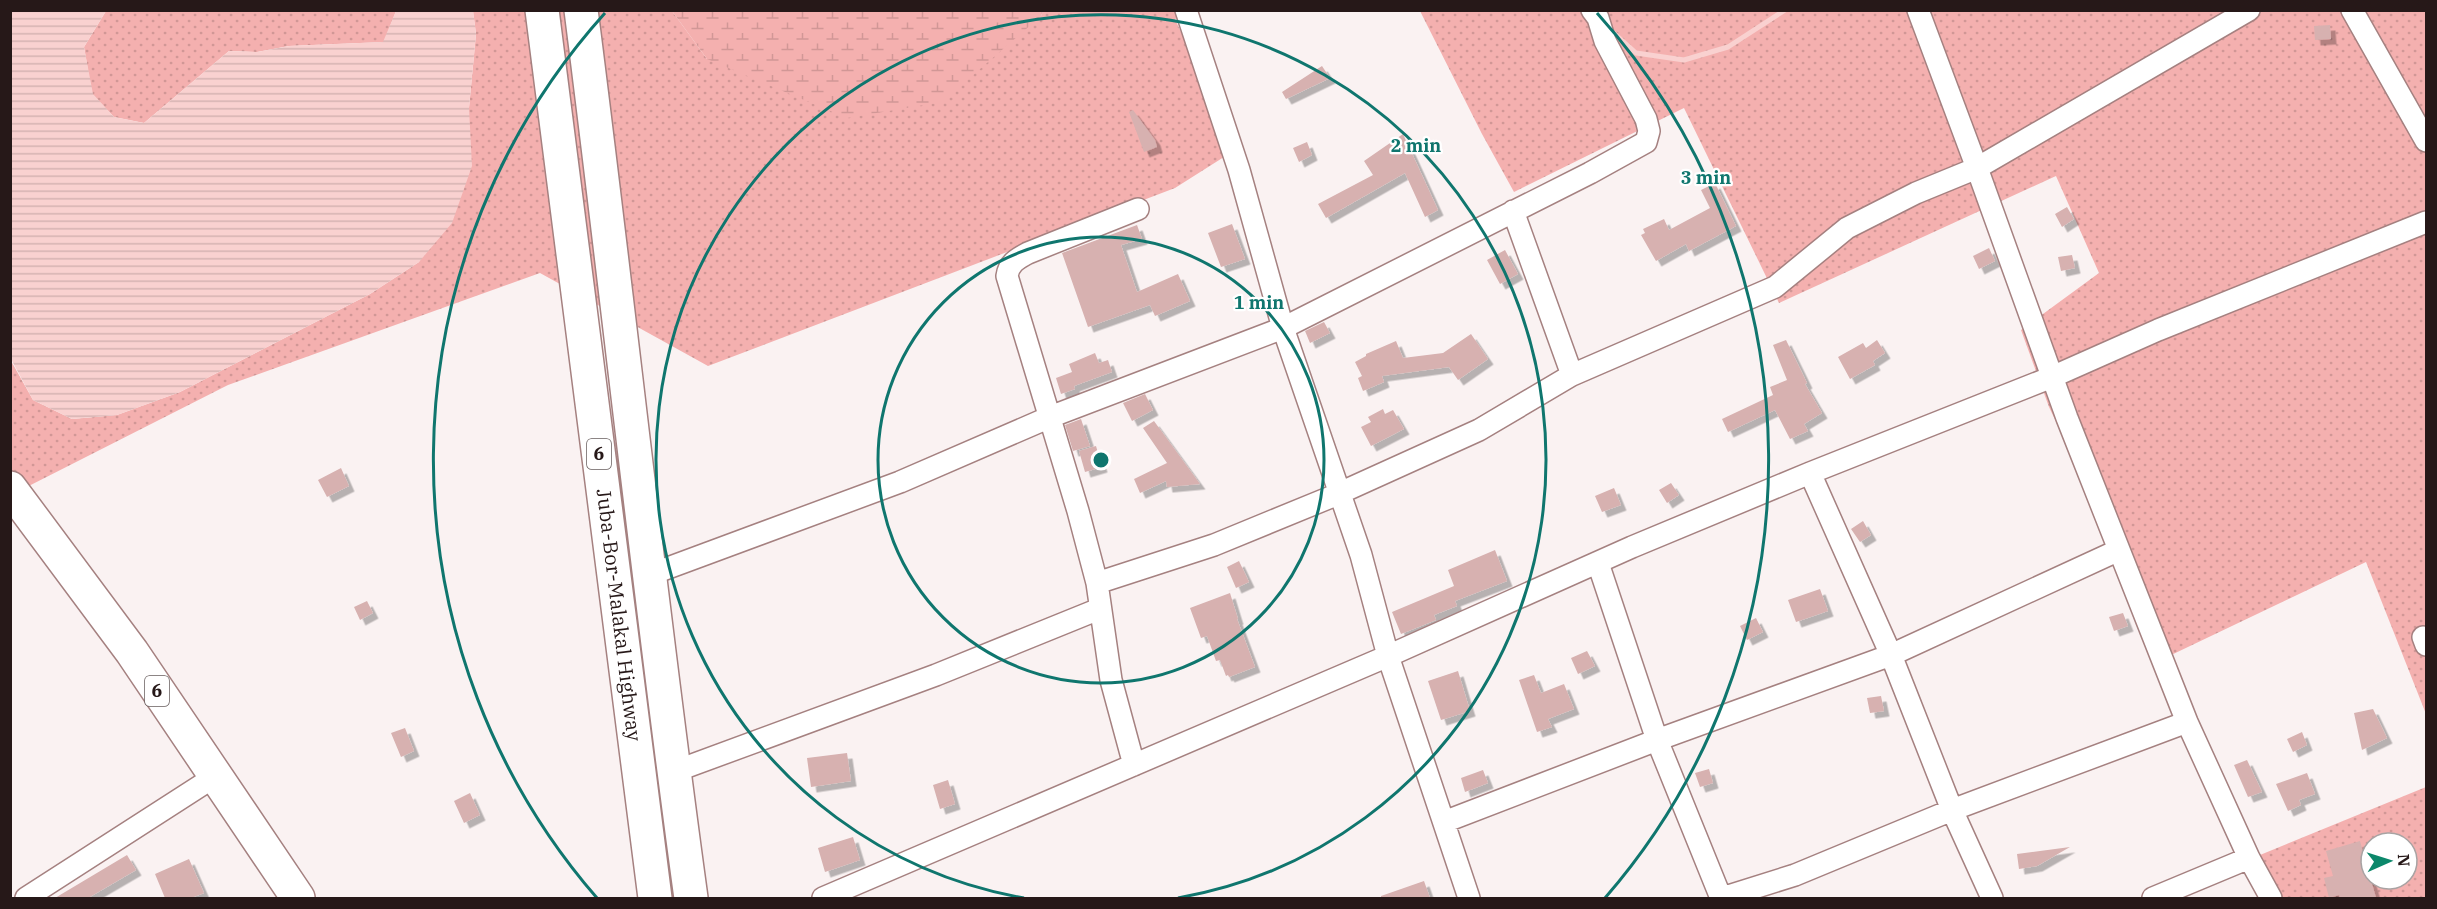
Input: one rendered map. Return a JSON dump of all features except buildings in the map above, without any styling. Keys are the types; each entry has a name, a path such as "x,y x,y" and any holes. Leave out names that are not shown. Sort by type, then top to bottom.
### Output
{"main road":[{"name":"Juba-Bor-Malakal Highway","path":"542,10 655,898"},
{"name":"Juba-Bor-Malakal Highway","path":"580,10 614,267 673,772 691,898"},
{"name":"6","path":"10,488 132,652 214,777 298,898"}],"street":[{"path":"1186,10 1239,170 1283,328 1360,555 1388,656 1470,898"},
{"path":"649,575 900,482 1050,417 1283,328 1590,173 1646,142 1649,131 1646,119 1605,41 1598,18 1592,10"},
{"path":"1918,10 2052,377 2187,722 2249,858 2271,898"},
{"path":"1097,583 1214,545 1339,493 1479,430 1572,375 1775,287 1847,228 1916,193 1977,168 2249,10"},
{"path":"2352,10 2427,141"},
{"path":"1134,765 1111,680 1097,583 1050,417 1009,285 1008,268 1016,259 1028,253 1138,209"},
{"path":"1513,211 1572,375"},
{"path":"823,898 1810,473 2052,377 2158,330 2427,222"},
{"path":"1810,473 1891,655 1952,810 1992,898"},
{"path":"1444,822 1657,740 1891,655 2119,550"},
{"path":"1598,563 1657,740 1722,898 1795,875 1952,810 2187,722"},
{"path":"673,772 936,675 1099,609"},
{"path":"26,898 214,777"},
{"path":"2152,898 2249,858"}],"green space":[{"path":"106,11 396,11 384,42 289,46 257,52 229,51 144,123 114,117 92,94 84,47"},
{"path":"473,11 672,11 707,59 1041,16 1043,11 1197,11 1175,19 1235,150 1175,188 708,366 540,273 228,385 11,495 10,359 33,400 72,419 117,415 180,392 370,294 419,262 469,108 476,34"},
{"path":"672,11 1043,11 1041,16 942,102 847,118 707,59"},
{"path":"1420,11 2426,11 2426,714 2366,562 2167,657 2049,407 2021,330 2099,273 2056,176 1779,303 1684,108 1514,192"},
{"path":"2426,787 2426,898 2283,898 2260,855"}],"shaded area":[{"path":"10,11 106,11 84,47 93,94 114,117 144,123 229,51 257,52 289,46 383,42 396,11 473,11 476,34 469,108 472,166 452,223 419,262 370,294 180,392 117,415 72,419 33,400 11,359"}],"waterway":[{"path":"1608,28 1636,53 1684,60 1728,47 1785,10"}]}
